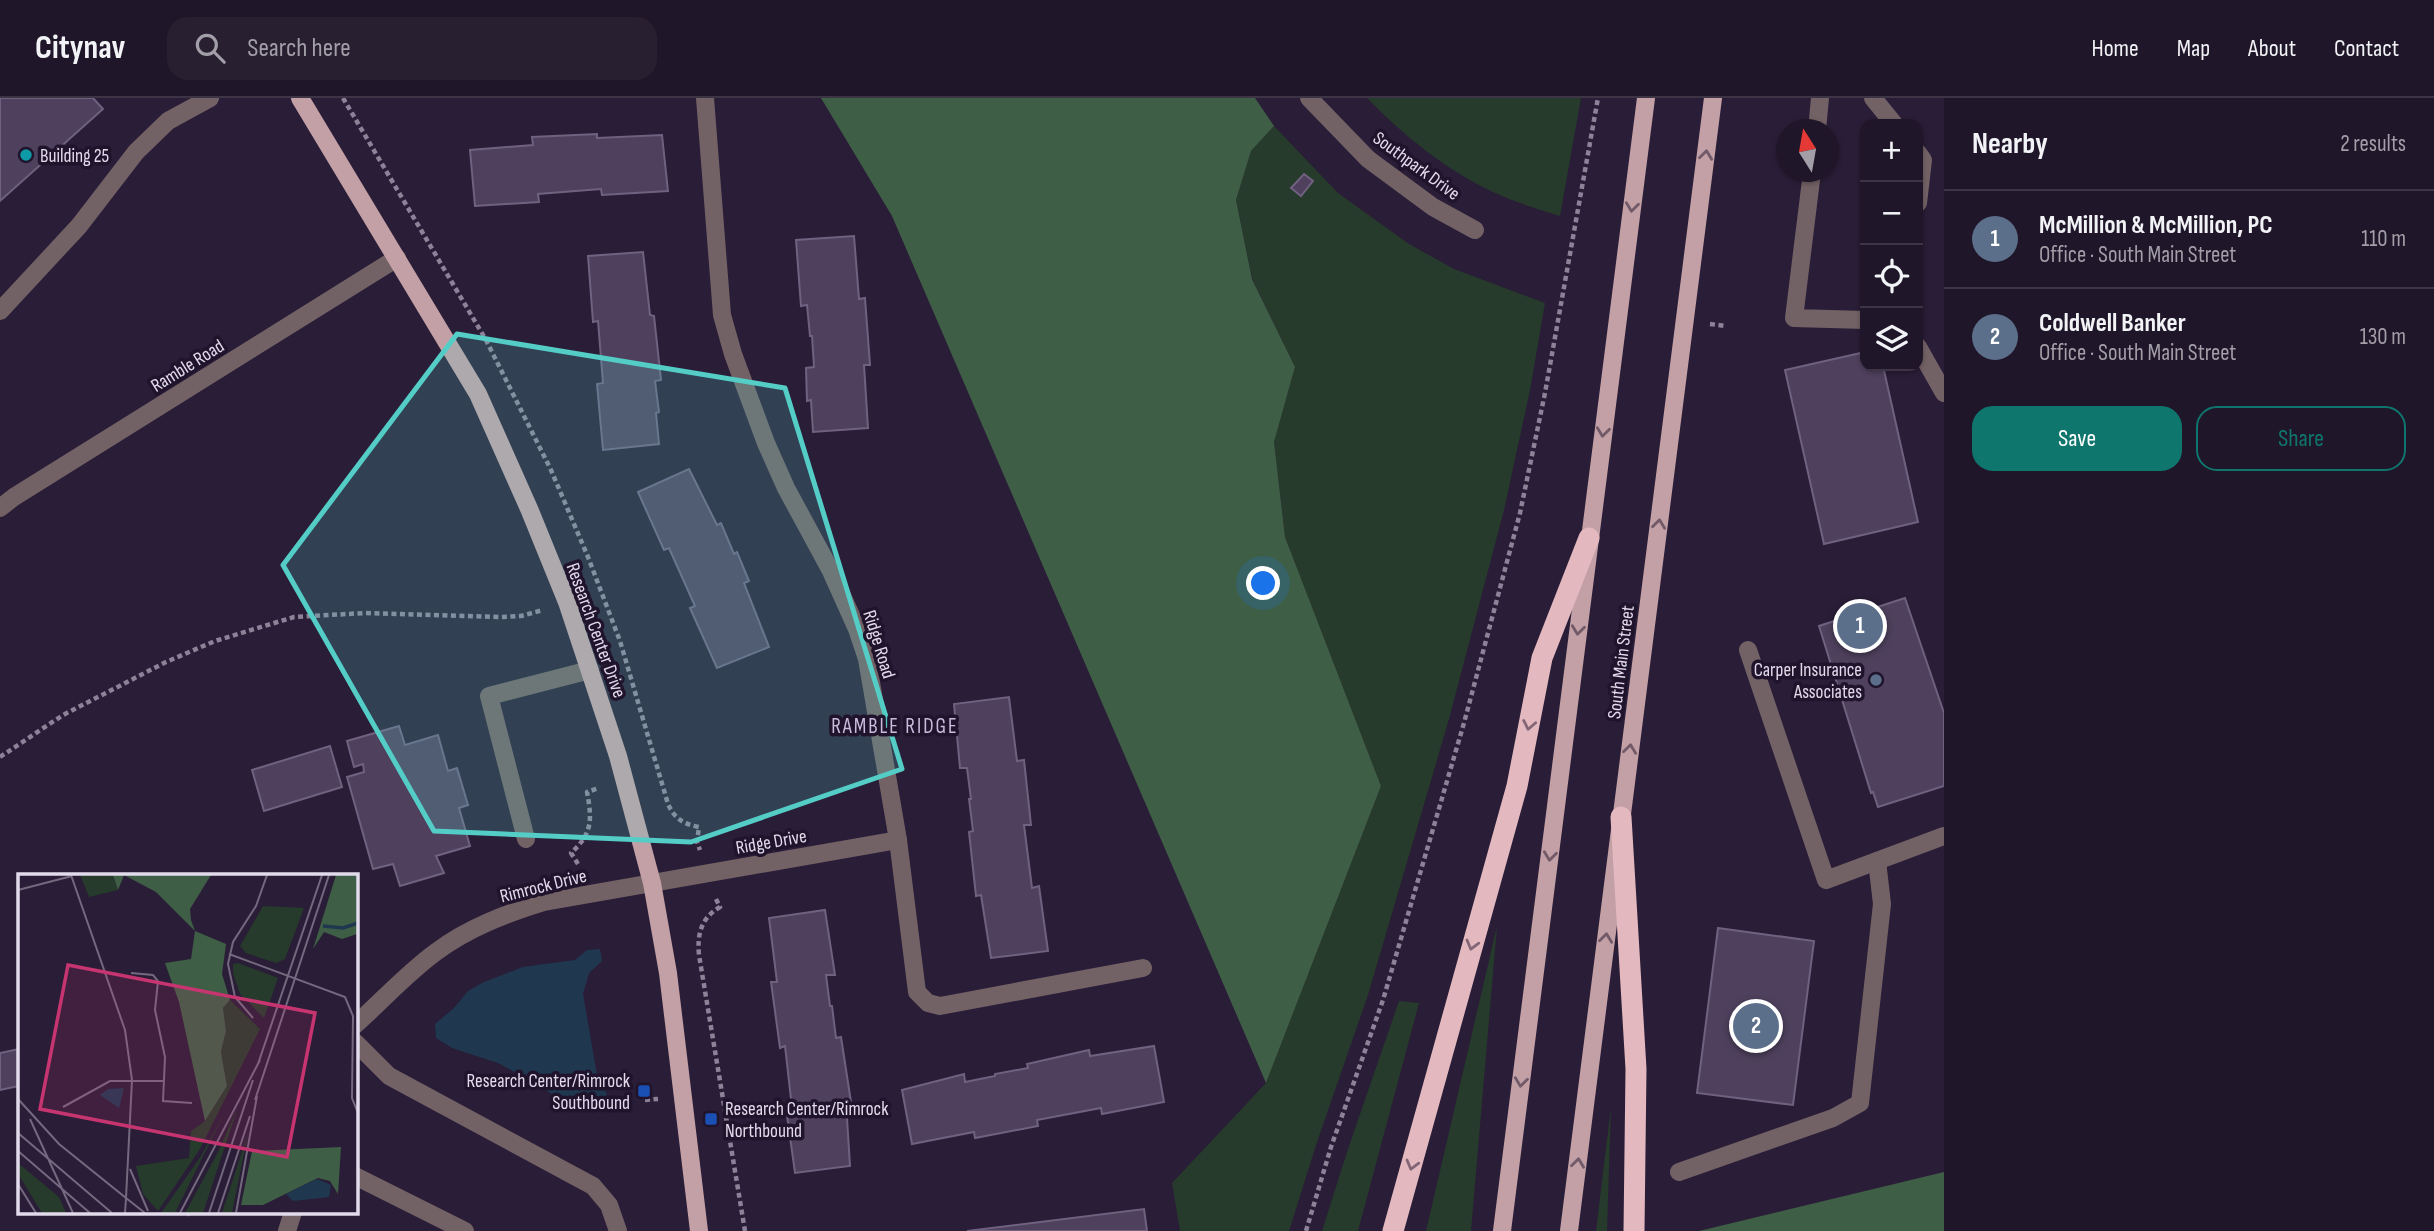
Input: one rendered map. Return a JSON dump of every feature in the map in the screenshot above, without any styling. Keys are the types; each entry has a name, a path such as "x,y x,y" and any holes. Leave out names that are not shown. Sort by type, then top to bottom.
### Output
{"highway":[{"path":"1393,1231 1517,786 1542,658 1590,538"},
{"path":"1621,817 1636,1069 1634,1231"}],"main road":[{"name":"Research Center Drive","path":"300,98 478,394 567,603 622,768 652,883 668,973 699,1231"},
{"path":"1503,1231 1646,98"},
{"name":"South Main Street","path":"1569,1231 1713,98"}],"street":[{"path":"0,311 79,226 136,152 169,121 210,98"},
{"name":"Ridge Road","path":"705,98 720,294 725,325 766,443 786,488 831,571 857,629 867,659 898,840 918,992 928,1003 940,1006 1143,968"},
{"name":"Southpark Drive","path":"1309,98 1368,159 1433,207 1475,230"},
{"path":"1818,119 1821,98"},
{"path":"1872,98 1890,119"},
{"path":"1811,182 1794,318 1860,320"},
{"name":"Ramble Road","path":"0,508 397,258"},
{"path":"1923,356 1944,393"},
{"path":"1748,650 1826,880 1944,836"},
{"path":"526,839 489,696 590,670"},
{"name":"Ridge Drive","path":"652,883 898,840"},
{"path":"1679,1172 1833,1118 1860,1103 1882,904 1877,861"},
{"name":"Rimrock Drive","path":"357,1023 435,952 462,934 492,920 544,902 652,883"},
{"path":"357,1044 389,1076 593,1186 609,1205 618,1231"},
{"path":"357,1177 465,1231"},
{"path":"287,1231 292,1214"}],"path":[{"path":"1306,1231 1331,1147 1390,975 1464,723 1520,513 1545,393 1598,98"},
{"path":"0,757 63,715 166,662 215,641 294,617 365,613 501,617 520,616 567,603"},
{"path":"578,864 571,853 582,843 590,825 587,792 601,787"},
{"path":"714,894 720,907 706,917 702,925 698,942 699,955 745,1231"}],"highlighted area":[{"path":"457,334 785,388 902,769 691,842 434,831 283,565"}],"green space":[{"path":"821,98 1255,98 1274,126 1251,151 1236,200 1252,279 1295,367 1274,442 1285,537 1381,786 1266,1083 892,216"},
{"path":"1367,98 1581,98 1560,216 1501,196 1458,173 1410,138"},
{"path":"1274,126 1338,193 1409,244 1454,269 1545,303 1530,390 1504,510 1449,719 1368,995 1289,1231 1180,1231 1172,1183 1266,1083 1381,786 1285,537 1274,442 1295,367 1252,278 1236,200 1251,151"},
{"path":"1497,926 1471,1231 1426,1231"},
{"path":"1399,1001 1419,1003 1358,1231 1322,1231 1347,1152"},
{"path":"1611,1107 1607,1231 1596,1231"},
{"path":"1944,1172 1944,1231 1699,1231"}],"water":[{"path":"600,949 602,961 589,973 583,994 598,1081 607,1094 599,1109 563,1101 498,1063 452,1048 436,1038 435,1024 454,1008 468,991 484,982 523,967 575,960 587,950"}],"building":[{"name":"Building 25","path":"0,98 93,98 103,109 0,201"},
{"path":"597,134 597,138 662,135 668,191 602,195 601,189 538,194 539,202 475,206 470,150 533,145 532,137"},
{"path":"1304,174 1313,181 1301,196 1291,188"},
{"path":"854,236 859,299 865,298 870,365 864,365 868,428 813,432 811,400 807,401 806,368 814,367 812,336 807,305 801,306 796,240"},
{"path":"643,252 661,380 655,381 659,444 603,450 597,384 603,383 598,321 593,322 588,256"},
{"path":"1860,353 1860,371 1884,371 1918,522 1824,544 1785,370"},
{"path":"689,469 717,525 721,523 734,554 737,552 749,581 744,583 769,647 717,668 690,608 695,606 669,548 664,550 638,492"},
{"path":"1905,598 1944,713 1944,786 1878,807 1873,792 1871,793 1819,626"},
{"path":"1009,697 1017,761 1024,760 1031,825 1024,825 1032,888 1039,886 1048,951 991,958 981,895 976,896 969,832 973,831 971,799 967,768 960,768 954,704"},
{"path":"399,726 405,745 438,735 448,771 457,768 468,805 459,808 470,846 436,856 444,873 400,886 393,864 373,869 347,777 364,772 363,764 354,767 347,741"},
{"path":"330,746 342,787 264,811 252,770"},
{"path":"825,910 835,975 826,975 830,1006 836,1038 841,1037 851,1102 846,1102 850,1166 795,1173 786,1108 792,1108 785,1046 780,1048 771,982 777,982 769,918"},
{"path":"1718,928 1814,941 1793,1105 1697,1093"},
{"path":"1154,1046 1164,1102 1102,1114 1101,1108 1037,1120 1038,1126 975,1138 974,1132 912,1144 902,1090 964,1074 965,1082 995,1076 1028,1068 1027,1064 1089,1050 1090,1056"},
{"path":"18,1049 18,1086 0,1090 0,1053"},
{"path":"1144,1209 1147,1231 967,1231"}],"place":[{"name":"Building 25","path":"26,155"},
{"name":"McMillion & McMillion, PC","path":"1860,626"},
{"name":"Carper Insurance Associates","path":"1876,680"},
{"name":"Coldwell Banker","path":"1756,1026"},
{"name":"Research Center/Rimrock Southbound","path":"644,1091"},
{"name":"Research Center/Rimrock Northbound","path":"711,1119"}],"district":[{"name":"RAMBLE RIDGE","path":"895,726"}]}
